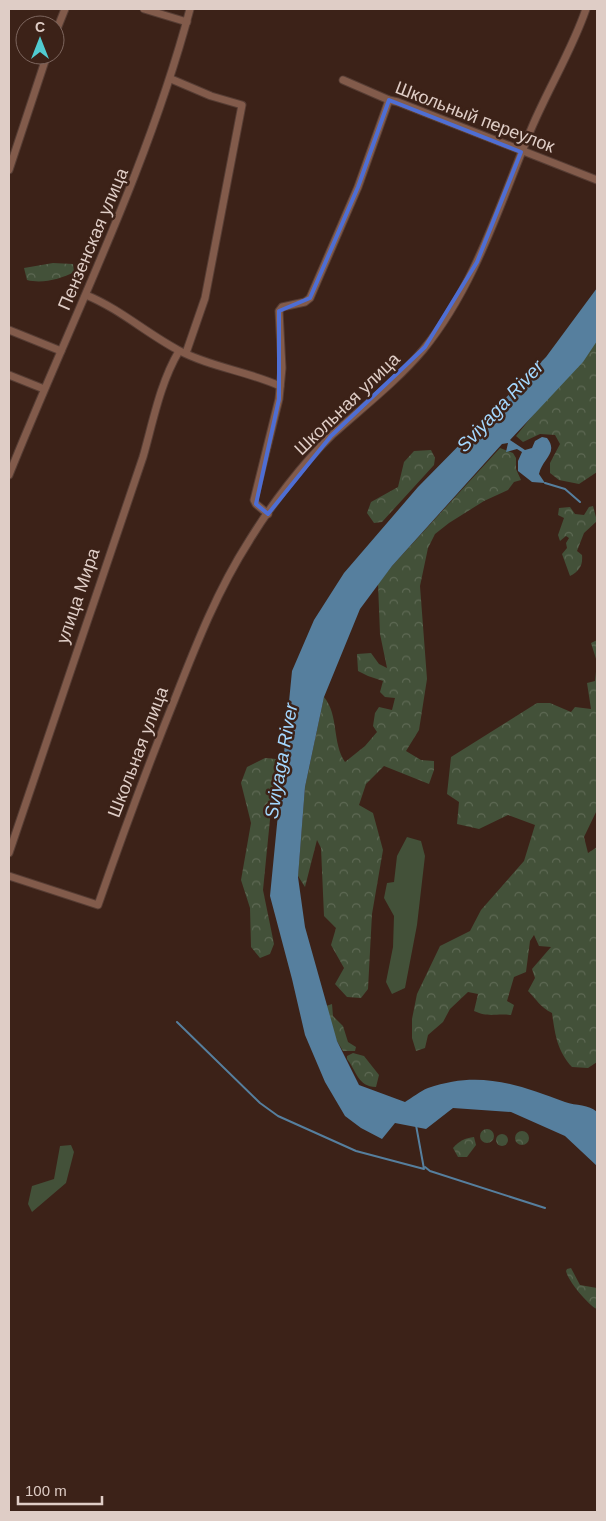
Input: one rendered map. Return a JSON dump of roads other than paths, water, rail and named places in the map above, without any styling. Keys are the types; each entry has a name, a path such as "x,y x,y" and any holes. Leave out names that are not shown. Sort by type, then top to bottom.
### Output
{"street":[{"path":"144,9 187,22"},
{"name":"Пензенская улица","path":"9,475 12,457 86,295 139,166 171,79 190,9"},
{"name":"Школьная улица","path":"9,876 98,905 140,786 211,610 242,551 310,459 331,436 405,371 449,313 477,262 522,152 578,32 586,9"},
{"path":"9,170 44,65"},
{"name":"улица Мира","path":"9,853 142,457 155,412 205,298 242,105 211,96 171,79"},
{"name":"Школьный переулок","path":"343,80 389,100 597,180"},
{"path":"268,514 254,500 280,386 282,368 279,311 282,307 305,302 310,298 358,187 389,100"},
{"path":"86,295 113,307 182,352 262,378 280,386"},
{"path":"9,330 61,351"},
{"path":"9,376 44,389"}],"water":[{"name":"Sviyaga River","path":"597,288 597,341 583,362 510,440 525,450 532,448 535,441 542,437 547,438 550,443 551,452 539,474 545,483 532,482 518,471 518,461 522,452 517,449 506,452 508,443 502,444 392,566 360,609 324,697 305,787 298,877 305,927 337,1041 359,1085 405,1102 428,1088 464,1080 481,1080 514,1085 565,1102 594,1109 597,1112 597,1166 565,1136 511,1112 453,1108 426,1129 395,1123 382,1139 361,1128 345,1116 325,1082 305,1035 270,896 292,671 314,620 344,573 418,487 546,357"}],"waterway":[{"path":"545,483 565,489 580,502"},
{"path":"177,1022 260,1103 278,1116 356,1151 424,1169 416,1125"},
{"path":"425,1167 430,1171 545,1208"}]}
